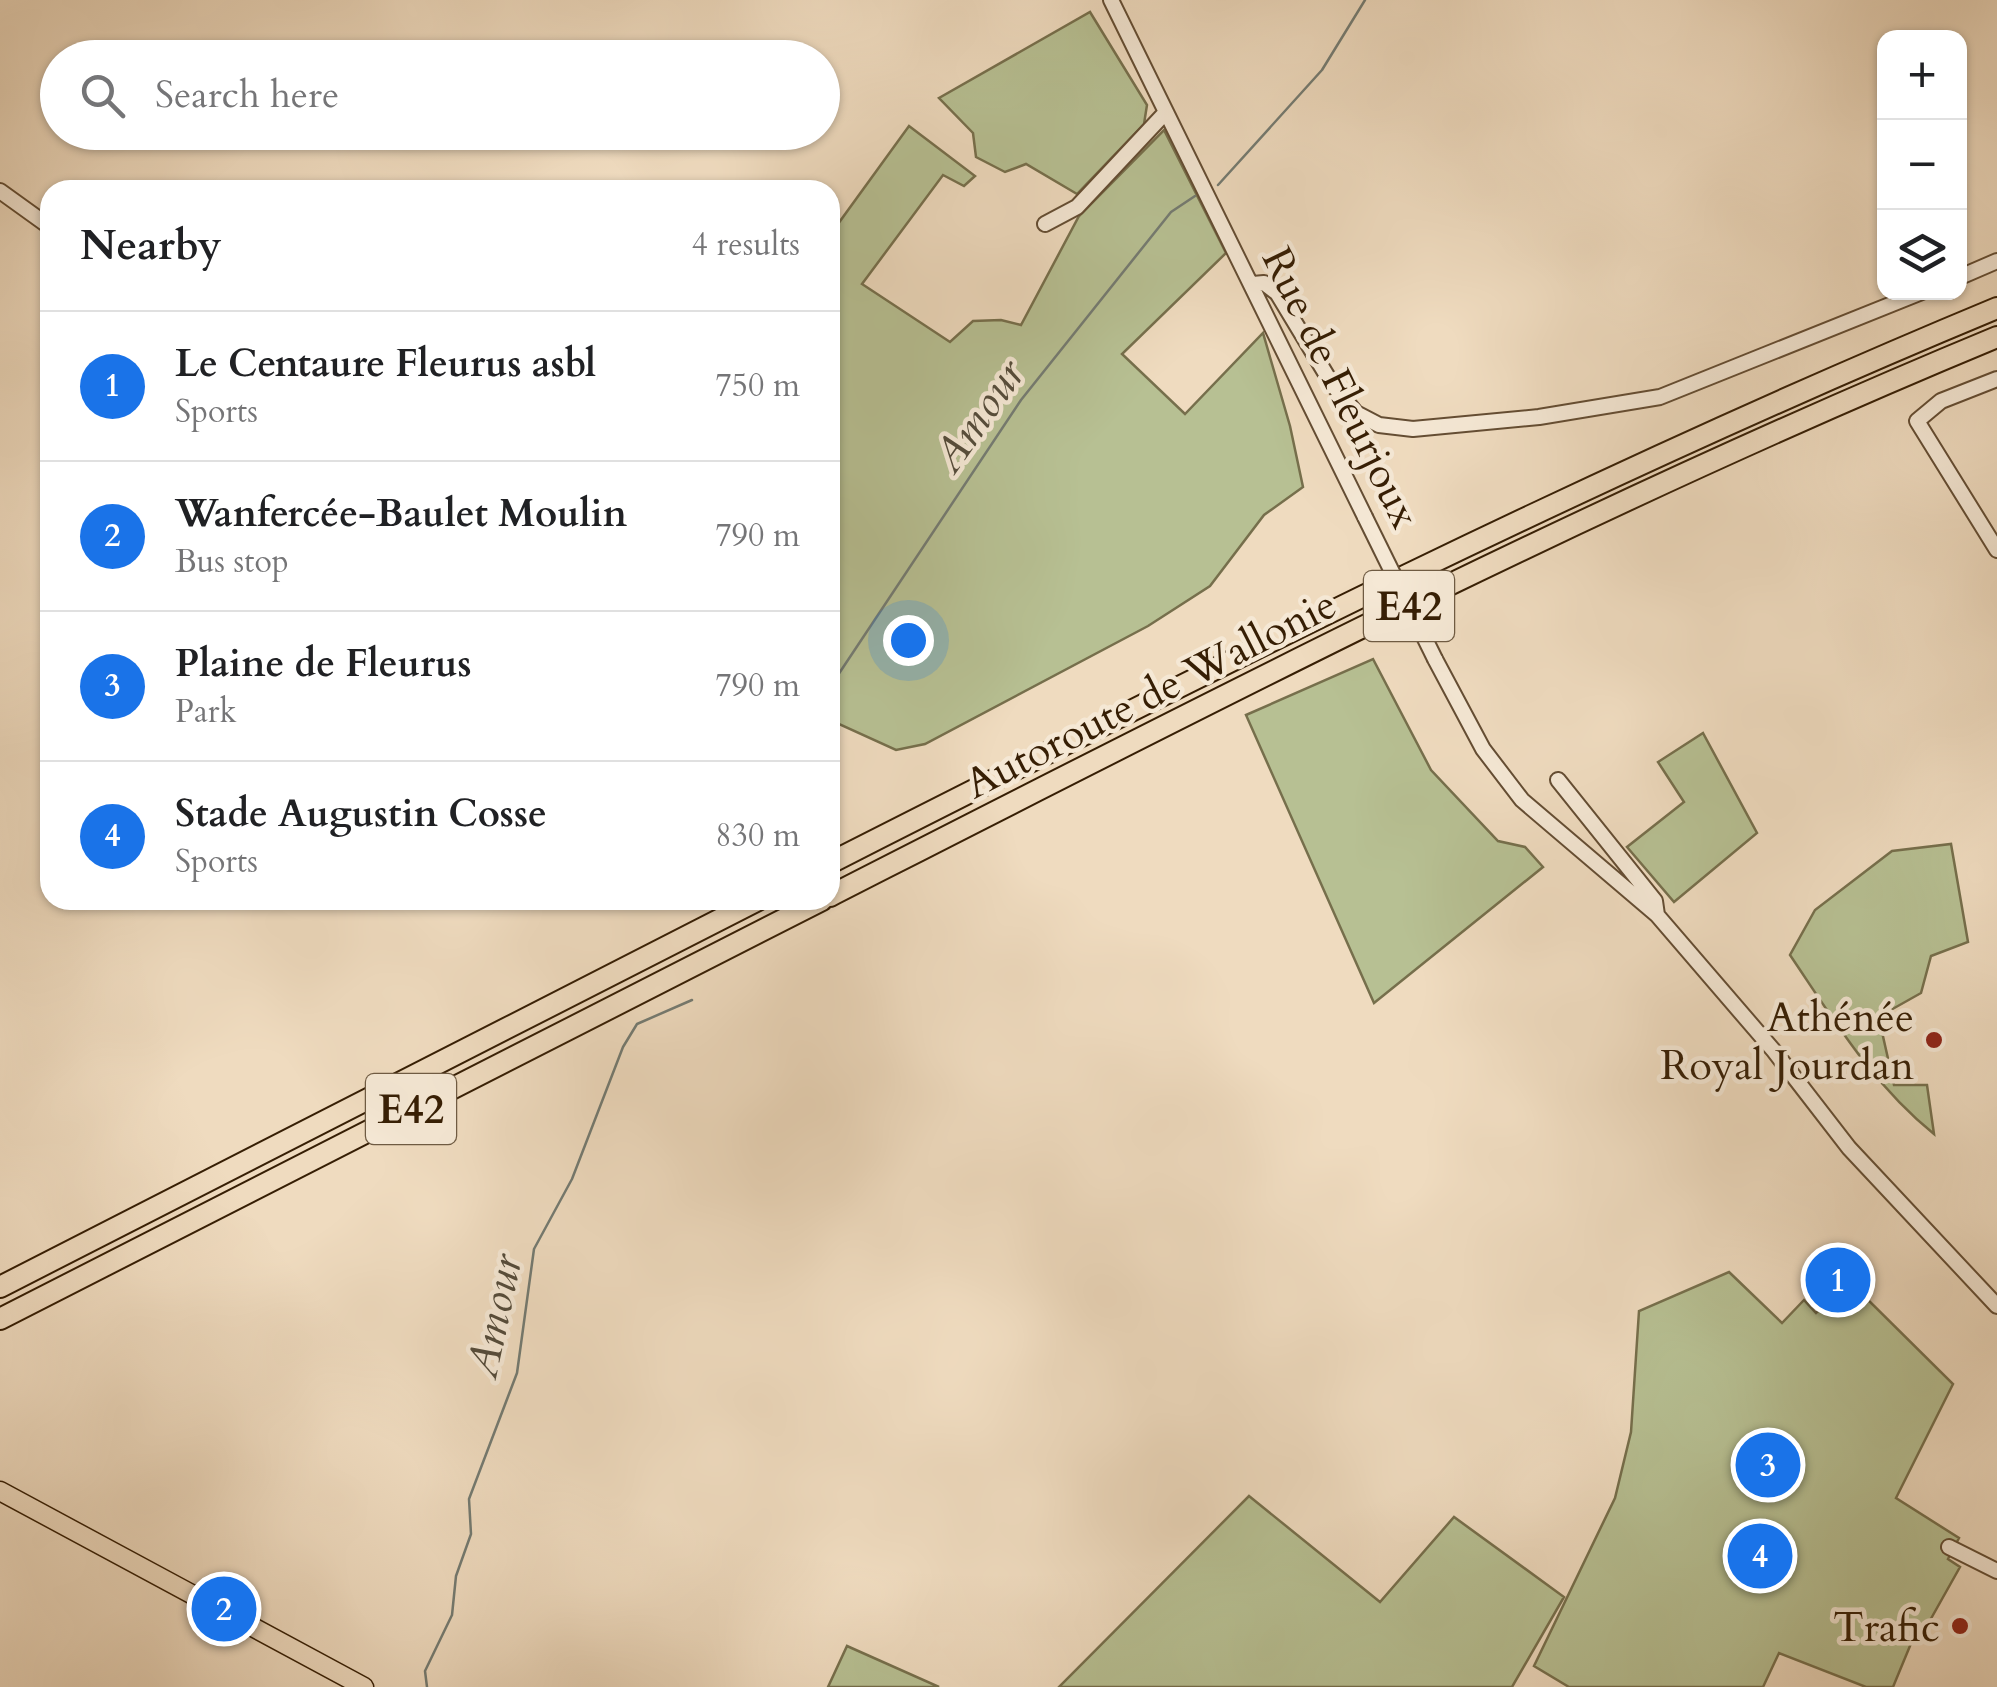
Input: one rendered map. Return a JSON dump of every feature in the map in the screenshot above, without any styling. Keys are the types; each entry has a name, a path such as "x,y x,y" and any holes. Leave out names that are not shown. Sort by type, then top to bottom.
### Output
{"highway":[{"name":"Autoroute de Wallonie","path":"840,859 1188,682 1495,533 1814,386 1997,308"},
{"name":"Autoroute de Wallonie","path":"840,891 1382,618 1665,484 1997,337"},
{"name":"E42","path":"0,1286 738,910"},
{"name":"E42","path":"0,1319 802,910"}],"main road":[{"path":"0,1490 364,1687"}],"street":[{"name":"Rue de Fleurjoux","path":"1111,0 1483,749 1522,800 1657,915 1774,1051 1849,1148 1997,1306"},
{"path":"1045,224 1078,207 1166,112"},
{"path":"0,191 40,219"},
{"path":"1967,273 1997,261"},
{"path":"1253,284 1264,283 1276,293 1332,384 1356,413 1379,424 1413,430 1558,414 1660,397 1902,300"},
{"path":"1997,379 1940,400 1917,421 1997,550"},
{"name":"Rue de Fleurjoux","path":"1558,780 1655,901 1657,915"},
{"path":"1950,1547 1997,1572"}],"green space":[{"path":"1090,12 1147,105 1144,124 1077,194 1026,164 1005,172 976,157 973,133 939,98"},
{"path":"909,126 975,176 964,186 943,175 862,284 950,342 973,321 1001,320 1021,325 1079,216 1164,130 1226,253 1122,354 1185,414 1263,333 1303,487 1264,515 1210,586 1148,626 925,744 896,750 840,725 840,221"},
{"path":"1373,659 1431,770 1498,841 1525,847 1543,867 1374,1003 1246,715"},
{"path":"1703,733 1757,833 1674,902 1627,847 1684,802 1658,762"},
{"path":"1951,844 1968,942 1931,956 1921,993 1889,1011 1882,1032 1894,1085 1927,1085 1934,1134 1873,1073 1790,955 1815,910 1892,851"},
{"path":"1729,1272 1782,1323 1804,1300 1816,1313 1849,1281 1953,1384 1896,1498 1959,1538 1948,1559 1960,1567 1924,1631 1917,1629 1893,1687 1866,1687 1779,1653 1763,1687 1569,1687 1534,1666 1615,1498 1631,1432 1639,1311"},
{"path":"1249,1496 1380,1602 1454,1517 1564,1597 1512,1687 1059,1687"},
{"path":"847,1646 939,1687 828,1687"}],"waterway":[{"name":"Amour","path":"1218,185 1322,70 1365,0"},
{"name":"Amour","path":"840,672 1021,400 1171,212 1195,196"},
{"name":"Amour","path":"427,1687 425,1671 452,1615 456,1576 471,1534 469,1499 517,1373 534,1249 572,1179 623,1047 637,1024 692,1000"}],"place":[{"name":"Athénée Royal Jourdan","path":"1934,1040"},
{"name":"Le Centaure Fleurus asbl","path":"1838,1280"},
{"name":"Plaine de Fleurus","path":"1768,1465"},
{"name":"Stade Augustin Cosse","path":"1760,1556"},
{"name":"Wanfercée-Baulet Moulin","path":"224,1609"},
{"name":"Trafic","path":"1960,1626"}]}
